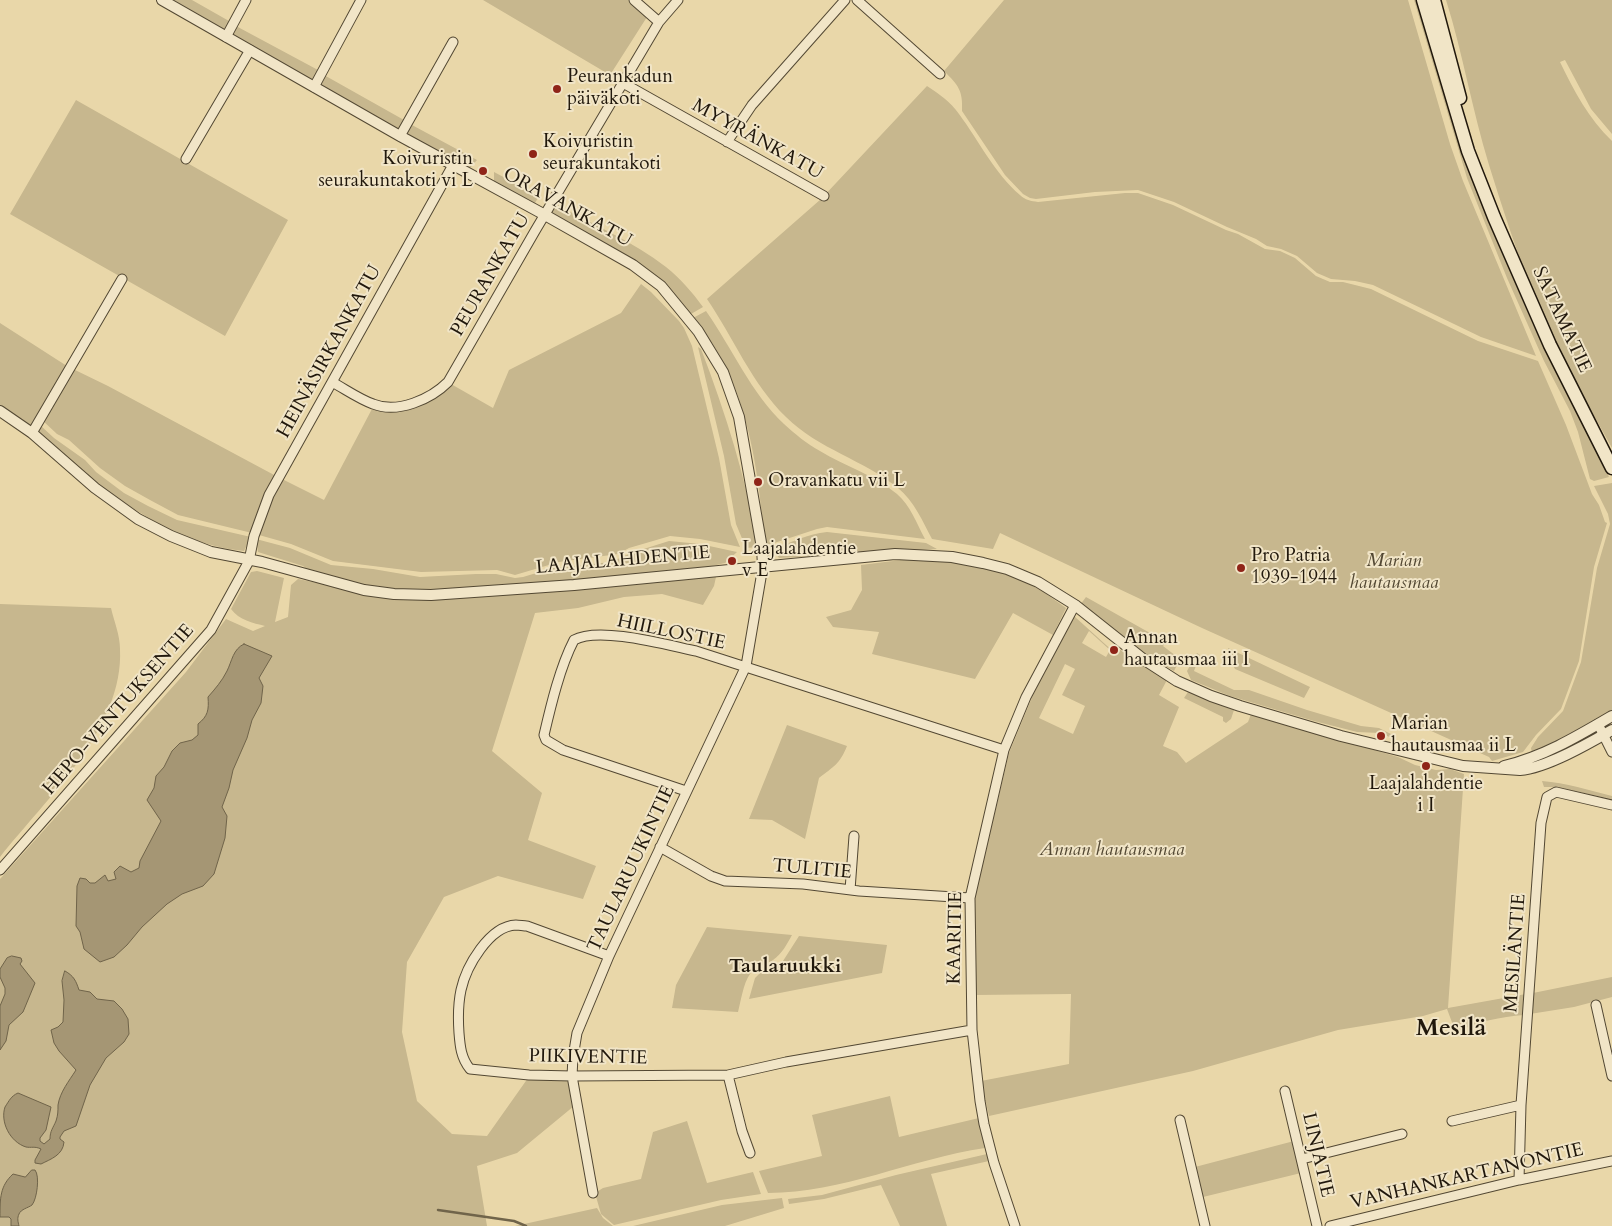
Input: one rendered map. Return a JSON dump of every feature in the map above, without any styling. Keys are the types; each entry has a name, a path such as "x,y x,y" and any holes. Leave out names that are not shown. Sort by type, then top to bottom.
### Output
{"main road":[{"name":"SATAMATIE","path":"1423,0 1468,151 1483,185"},
{"name":"SATAMATIE","path":"1434,0 1483,185 1494,217 1531,303 1612,468"}],"street":[{"name":"ORAVANKATU","path":"162,0 400,136 634,265 661,286 698,331 723,372 738,417 762,548 763,566"},
{"path":"226,37 246,0"},
{"path":"314,87 361,0"},
{"path":"634,0 659,22"},
{"name":"PEURANKATU","path":"332,382 374,405 399,406 417,402 440,390 448,382 659,22 678,0"},
{"path":"727,142 752,105 845,0"},
{"path":"857,0 940,74"},
{"path":"400,136 454,42"},
{"path":"186,159 250,50"},
{"name":"MYYRÄNKATU","path":"623,83 824,196"},
{"name":"HEINÄSIRKANKATU","path":"249,561 254,536 269,495 453,165"},
{"path":"32,433 122,279"},
{"name":"LAAJALAHDENTIE","path":"0,411 32,433 95,488 138,519 171,536 211,552 249,561 262,562 364,590 394,594 431,595 574,585 895,554 952,557 983,562 1023,575 1057,592 1143,659 1177,681 1240,706 1341,736 1463,766 1490,769 1527,769 1548,762 1608,733"},
{"name":"HEPO-VENTUKSENTIE","path":"0,870 196,649 221,614 249,561"},
{"name":"TAULARUUKINTIE","path":"593,1193 572,1076 578,1033 609,956 746,666 763,566"},
{"name":"KAARITIE","path":"1016,1226 994,1163 984,1124 972,1030 970,898 1004,750 1026,697 1075,605"},
{"name":"HIILLOSTIE","path":"686,791 563,750 546,740 544,735 546,726 569,650 574,640 579,637 600,635 649,641 696,651 1004,750"},
{"name":"LAAJALAHDENTIE","path":"1490,769 1525,760 1612,716"},
{"path":"1598,724 1608,733 1612,752"},
{"name":"MESILÄNTIE","path":"1519,1180 1521,1105 1541,823 1544,806 1547,797 1556,792 1612,805"},
{"path":"850,890 854,836"},
{"name":"TULITIE","path":"660,847 711,876 724,881 803,884 850,890 970,898"},
{"name":"PIIKIVENTIE","path":"609,956 527,926 515,925 504,928 490,938 477,952 468,969 461,990 458,1017 460,1040 462,1056 470,1069 529,1075 728,1075 786,1062 972,1030"},
{"path":"1596,1004 1612,1076"},
{"path":"728,1075 742,1131 750,1153"},
{"name":"LINJATIE","path":"1285,1091 1317,1226"},
{"path":"1452,1121 1521,1105"},
{"path":"1180,1120 1205,1226"},
{"path":"1302,1159 1402,1134"},
{"name":"VANHANKARTANONTIE","path":"1330,1226 1519,1180 1612,1161"}],"green space":[{"path":"173,0 192,0 229,21 224,30"},
{"path":"483,0 628,0 647,17 610,75"},
{"path":"1004,0 1408,0 1450,144 1463,181 1536,356 1481,337 1373,285 1331,279 1317,273 1297,256 1281,249 1267,246 1256,239 1174,202 1138,190 1095,192 1036,199 1023,194 1005,175 962,111 962,98 959,88 944,71"},
{"path":"1414,0 1418,0 1488,218 1533,325 1609,477 1594,481 1590,479 1578,432 1570,411 1544,361 1507,278 1467,178"},
{"path":"1446,0 1612,0 1612,134 1591,109 1565,60 1560,62 1583,104 1612,141 1612,448 1558,351 1531,290 1489,165"},
{"path":"236,26 318,70 312,81 231,33"},
{"path":"324,75 404,120 399,129 320,84"},
{"name":"Marian hautausmaa","path":"927,86 956,110 1003,177 1011,187 1026,199 1038,202 1138,193 1173,205 1238,234 1265,249 1280,251 1295,258 1316,276 1330,282 1343,282 1371,289 1478,341 1538,361 1566,425 1592,494 1607,523 1594,567 1579,661 1561,709 1536,735 1523,752 1492,761 1489,757 1202,628 1000,533 993,549 932,539 922,519 904,493 885,478 812,438 786,417 774,404 753,375 707,299 821,199"},
{"path":"76,100 288,220 225,336 10,214"},
{"path":"412,125 477,160 470,168 407,134"},
{"path":"494,172 539,196 535,203 494,181"},
{"path":"556,204 626,241 666,267 681,281 703,307 691,314 664,283 550,213"},
{"path":"641,284 679,321 692,346 719,458 731,525 740,547 700,539 670,536 629,548 618,554 559,562 515,575 497,570 421,572 333,561 291,544 259,535 273,496 282,479 324,500 373,407 399,408 451,384 493,408 509,370 621,313"},
{"path":"706,311 772,412 788,428 810,445 879,481 902,498 925,539 827,527 765,546 754,455 738,397 712,342 693,318"},
{"path":"0,323 70,368 32,433 0,411"},
{"path":"698,347 701,349 727,422 748,496 758,547 746,548 736,524 724,456"},
{"path":"73,369 276,476 252,533 178,515 125,486 100,468 69,440 57,434 42,420"},
{"path":"40,425 124,493 148,506 177,520 251,537 244,551 214,546 186,536 159,524 133,508 108,491 38,434"},
{"path":"1612,483 1612,711 1532,754 1531,748 1538,737 1563,711 1581,662 1597,568 1610,524 1608,514 1594,486"},
{"path":"827,532 926,543 937,549 779,558 773,550 806,536"},
{"path":"256,539 290,548 331,565 373,569 420,577 496,574 515,578 523,577 553,568 611,562 631,553 669,541 700,544 737,552 725,563 712,566 578,580 431,591 394,590 311,572 303,566 258,552"},
{"path":"901,560 942,560 982,567 1021,579 1066,608 1053,635 1013,613 975,679 872,654 879,632 833,627 826,617 851,610 862,590 861,565"},
{"path":"257,571 284,578 275,622 288,617 291,585 298,579 367,593 431,599 587,589 678,579 716,577 714,586 703,605 662,594 624,597 578,608 535,613 492,751 542,793 528,840 596,866 583,899 498,876 444,897 407,962 402,1032 417,1101 452,1134 487,1136 528,1078 570,1080 574,1106 517,1153 477,1166 487,1226 0,1226 0,879 186,672 226,619 253,631 265,626 242,618 231,609 251,572"},
{"path":"1086,597 1166,642 1163,646 1180,659 1174,671 1137,648 1080,605"},
{"path":"0,604 111,608 120,649 118,678 109,707 96,734 79,761 59,787 0,857"},
{"name":"Annan hautausmaa","path":"1074,616 1116,654 1119,649 1167,680 1159,695 1179,707 1163,746 1177,752 1186,763 1248,722 1251,714 1398,757 1415,765 1436,770 1450,769 1464,774 1448,1008 1526,994 1524,1015 1489,1020 1472,1025 1456,1033 1447,1009 1423,1016 1338,1030 1193,1071 989,1116 981,1081 1069,1064 1071,994 974,995 975,897 1009,753 1033,695","holes":["1089,631 1110,650 1106,657 1082,643","1065,664 1075,669 1062,695 1085,706 1073,734 1039,718"]},
{"path":"1228,648 1310,687 1304,698 1235,669 1228,656"},
{"path":"1197,653 1200,655 1194,671 1234,690 1249,690 1361,726 1379,728 1393,735 1392,738 1380,733 1357,732 1314,721 1230,696 1191,680 1187,671"},
{"path":"1188,692 1234,710 1231,719 1226,723 1223,721 1223,717 1184,698"},
{"path":"787,725 847,746 839,761 819,778 805,839 772,820 749,819"},
{"path":"1542,781 1586,789 1612,796 1612,799 1556,787 1544,787"},
{"path":"707,927 792,935 776,958 752,971 744,988 738,1012 672,1008 676,985"},
{"path":"799,936 887,945 882,973 749,999 755,978 760,973 783,961"},
{"path":"1612,977 1612,997 1574,1007 1530,1014 1533,993"},
{"path":"890,1096 899,1137 979,1118 985,1148 957,1153 823,1188 796,1192 768,1193 759,1171 822,1156 812,1115"},
{"path":"687,1121 707,1183 753,1172 761,1194 721,1200 614,1225 601,1214 595,1193 603,1188 641,1179 653,1132"},
{"path":"1294,1141 1301,1173 1203,1197 1195,1167"},
{"path":"987,1154 989,1161 931,1174 947,1226 900,1226 881,1185 824,1199 789,1204 788,1199 822,1195 896,1175"},
{"path":"782,1198 784,1208 725,1226 633,1226 722,1205"},
{"path":"597,1208 603,1218 613,1226 515,1226"}],"shaded area":[{"path":"244,644 272,656 259,678 263,686 261,703 252,720 247,738 233,770 222,807 227,816 225,838 214,874 203,886 182,894 167,904 114,957 100,962 84,949 80,932 76,926 77,886 80,878 86,879 90,883 95,883 105,875 108,881 116,879 114,872 120,866 131,872 139,868 140,861 161,821 147,800 154,788 156,776 164,767 172,751 180,743 192,740 198,735 198,724 207,712 208,697 225,675 237,649"},
{"path":"12,956 21,958 20,964 35,983 23,1012 9,1025 6,1041 0,1050 0,1006 5,994 5,988 0,977 0,969 7,958"},
{"path":"65,971 74,979 79,990 90,992 97,999 114,1001 128,1019 129,1034 124,1042 106,1058 90,1085 76,1126 64,1131 60,1137 64,1142 59,1153 41,1164 35,1163 35,1160 41,1149 26,1147 15,1141 5,1125 4,1113 9,1101 18,1093 51,1107 46,1130 40,1141 44,1144 50,1139 57,1119 61,1096 76,1070 54,1043 51,1030 63,1022 64,1000 62,981"},
{"path":"32,1170 35,1170 37,1173 37,1188 34,1202 20,1212 18,1216 19,1226 11,1226 11,1219 9,1217 0,1217 3,1188 13,1174 25,1177"}],"waterway":[{"path":"438,1210 514,1221 526,1226"}],"place":[{"name":"Peurankadun päiväkoti","path":"557,89"},
{"name":"Koivuristin seurakuntakoti","path":"533,154"},
{"name":"Koivuristin seurakuntakoti vi L","path":"483,171"},
{"name":"Oravankatu vii L","path":"758,482"},
{"name":"Laajalahdentie v E","path":"732,561"},
{"name":"Pro Patria 1939-1944","path":"1241,568"},
{"name":"Annan hautausmaa iii I","path":"1114,650"},
{"name":"Marian hautausmaa ii L","path":"1381,736"},
{"name":"Laajalahdentie i I","path":"1426,766"}],"district":[{"name":"Taularuukki","path":"785,967"},
{"name":"Mesilä","path":"1451,1029"}]}
